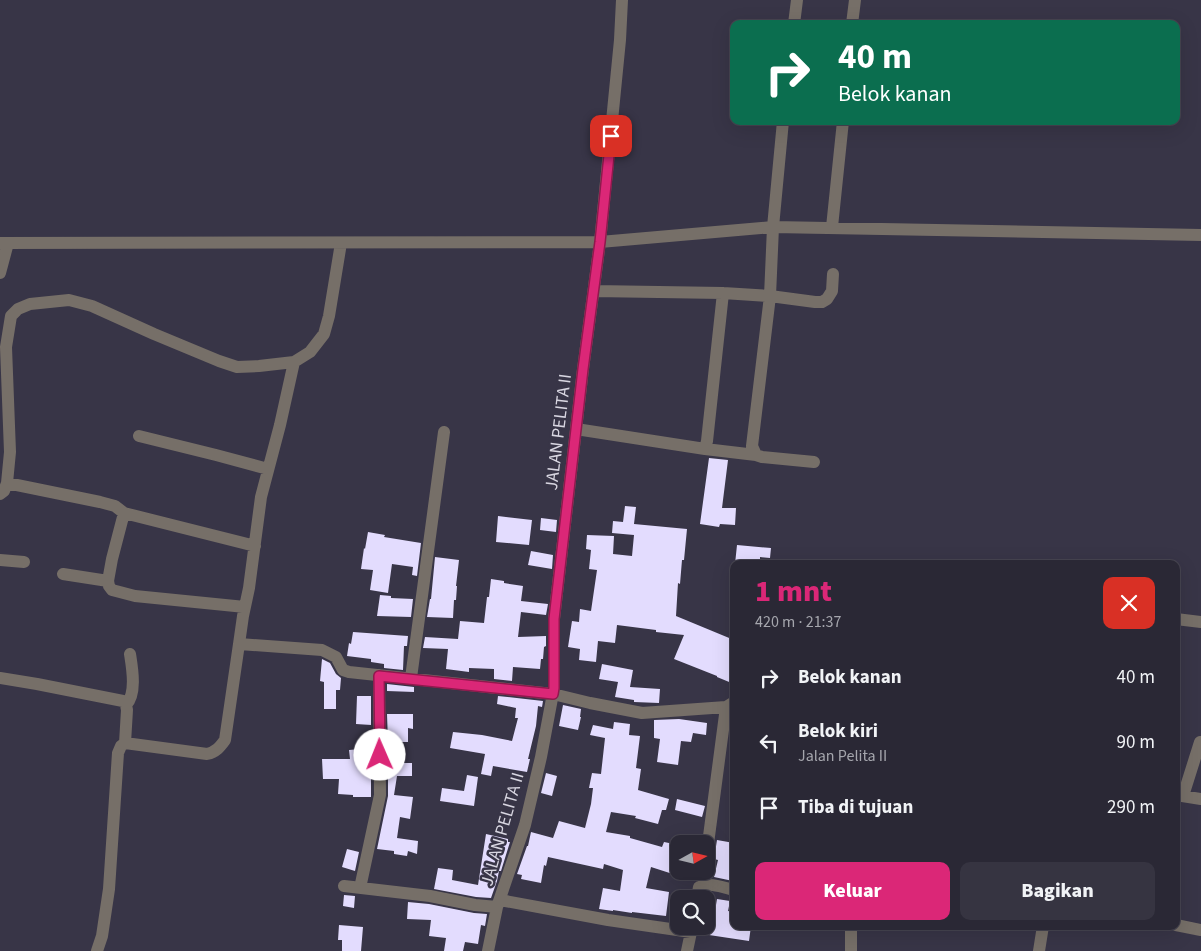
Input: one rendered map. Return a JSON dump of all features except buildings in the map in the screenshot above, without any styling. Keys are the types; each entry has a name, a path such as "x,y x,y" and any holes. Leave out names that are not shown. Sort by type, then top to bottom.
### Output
{"street":[{"name":"JALAN PELITA II","path":"488,951 498,904 525,825 541,757 554,688 554,619 600,242 620,40 622,0"},
{"path":"794,20 796,0"},
{"path":"852,20 855,0"},
{"path":"756,455 752,446 752,439 770,296 773,227 783,125"},
{"path":"832,227 843,125"},
{"path":"0,273 4,243 600,242 773,227 1201,235"},
{"path":"0,494 7,482 10,452 6,347 11,316 18,309 30,304 68,300 92,306 154,334 237,367 294,362 310,352 324,334 329,316 337,243"},
{"path":"594,291 723,293 822,302 827,299 832,291 833,274"},
{"path":"705,449 723,293"},
{"path":"97,951 102,936 109,889 118,753 121,746 126,742 207,754 219,748 225,740 238,644 250,588 261,497 294,362"},
{"path":"576,429 762,457 814,462"},
{"path":"411,678 444,432"},
{"path":"139,436 216,454 268,469"},
{"path":"7,482 100,502 115,506 124,514 255,546"},
{"path":"124,514 108,581 112,590 135,596 245,607"},
{"path":"0,560 24,562"},
{"path":"63,574 108,581"},
{"path":"1180,619 1201,622"},
{"path":"238,644 322,650 336,657 345,671 553,694 642,713 730,705 710,835"},
{"path":"126,742 126,705 130,701 133,672 130,654"},
{"path":"360,888 380,795 379,676"},
{"path":"0,678 122,701 126,705"},
{"path":"1200,742 1180,796 1201,799"},
{"path":"703,885 704,880"},
{"path":"698,890 699,887 708,884 730,889"},
{"path":"344,886 430,896 474,904 498,904 608,920 670,927"},
{"path":"1180,926 1201,930"},
{"path":"850,951 851,930"},
{"path":"1039,951 1042,930"},
{"path":"687,951 691,935"}],"route":[{"path":"380,755 379,676 553,694 554,619 611,136"}]}
